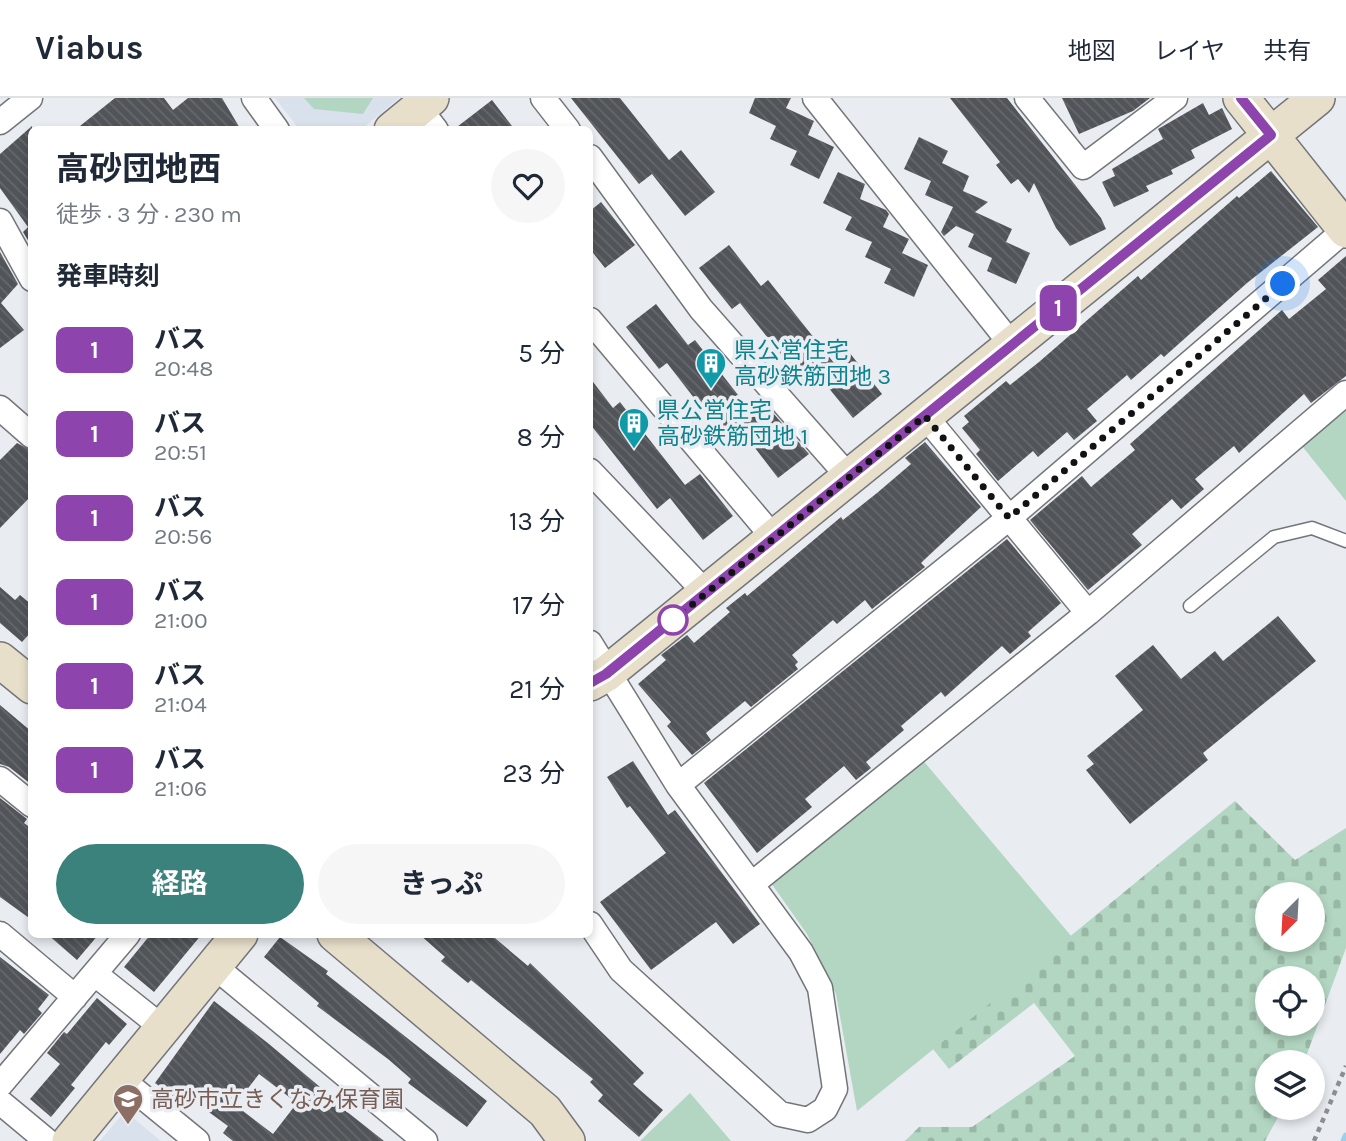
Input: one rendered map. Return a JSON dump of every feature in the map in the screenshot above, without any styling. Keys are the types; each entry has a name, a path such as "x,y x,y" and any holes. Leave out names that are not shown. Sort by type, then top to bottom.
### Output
{"street":[{"path":"0,122 30,98"},
{"path":"254,98 274,126"},
{"path":"543,98 565,126"},
{"path":"815,98 1012,345"},
{"path":"1027,98 1083,167 1175,98"},
{"path":"678,785 1009,518 1346,229 1241,98"},
{"path":"598,678 1317,98"},
{"path":"400,126 428,112"},
{"path":"593,161 701,309 849,477"},
{"path":"0,221 28,272"},
{"path":"593,324 774,538"},
{"path":"752,884 1088,613 1346,393"},
{"path":"0,408 28,432"},
{"path":"925,416 1088,613"},
{"path":"593,474 706,593"},
{"path":"593,656 598,678 752,884 801,953 820,988 835,1089 825,1109 808,1120 780,1114 621,971 593,929"},
{"path":"0,660 28,683"},
{"path":"0,779 28,802"},
{"path":"0,934 75,997"},
{"path":"0,1085 125,938"},
{"path":"70,1141 237,938"},
{"path":"340,938 545,1111 567,1141"},
{"path":"214,966 425,1141"},
{"path":"95,974 163,1028"},
{"path":"121,1079 197,1141"},
{"path":"0,1102 47,1141"}],"lane":[{"path":"1190,606 1274,537 1312,528 1346,541"}],"path":[{"path":"1314,1141 1346,1066"}],"shaded area":[{"path":"275,98 399,98 366,126 297,126"},
{"name":"高砂市立きくなみ保育園","path":"125,1111 161,1141 100,1141"}],"green space":[{"path":"304,98 373,98 363,114 314,109"},
{"path":"1346,411 1346,501 1302,446"},
{"path":"921,758 1072,937 857,1111 836,994 807,934 771,883"},
{"path":"1235,801 1295,860 1346,828 1346,948 1325,1005 1325,966 1255,966 1255,1036 1314,1036 1308,1050 1255,1050 1255,1120 1276,1120 1265,1141 905,1141 919,1127 972,1127 1075,1056 1034,1003 949,1069 933,1049"},
{"path":"690,1093 731,1141 640,1141"}],"building":[{"path":"115,98 164,98 173,110 188,98 222,98 239,126 80,126"},
{"path":"571,98 620,98 669,160 681,150 715,192 685,216 652,174 639,184"},
{"path":"755,98 791,98 786,108 814,121 808,135 834,147 819,179 790,165 797,151 770,139 776,126 749,113"},
{"path":"950,98 1007,98 1101,218 1106,229 1070,246 1056,228 1034,183 1029,193 1018,179 1011,184 996,165 1000,162"},
{"path":"1062,98 1150,98 1133,111 1079,134"},
{"path":"492,100 512,126 458,126"},
{"path":"1203,103 1209,115 1222,108 1232,129 1191,150 1195,158 1171,170 1173,174 1146,186 1149,191 1114,207 1102,182 1115,176 1112,169 1163,139 1158,129"},
{"path":"28,130 28,227 0,188 0,154"},
{"path":"919,137 948,151 942,163 969,176 963,191 988,202 975,212 1012,229 1006,242 1030,253 1016,284 987,271 992,258 968,247 974,234 956,226 944,236 941,232 953,207 925,195 931,181 904,169"},
{"path":"1271,171 1318,227 1247,283 1164,357 1161,354 1131,380 1127,375 1087,409 1097,421 1074,440 1067,432 1038,457 1033,451 998,481 976,454 980,450 962,428 969,422 964,416 1006,381 1010,385 1039,362 1138,276 1141,280 1237,196 1239,198"},
{"path":"838,172 865,184 860,199 886,210 889,214 883,227 909,239 902,253 928,265 914,297 884,283 891,269 865,257 872,242 845,230 852,217 823,203"},
{"path":"601,202 635,245 605,268 593,253 593,209"},
{"path":"28,227 28,240 23,232"},
{"path":"729,245 761,286 768,280 834,363 849,352 882,394 853,418 819,376 807,387 740,303 732,309 699,268"},
{"path":"0,252 18,284 1,303 24,330 0,348"},
{"path":"1346,256 1346,376 1311,403 1304,394 1239,453 1234,446 1195,479 1204,489 1181,509 1172,499 1132,534 1142,545 1088,590 1030,520 1082,476 1091,487 1135,450 1130,444 1282,310 1289,319 1326,289 1318,280"},
{"name":"県公営住宅 高砂鉄筋団地 3","path":"656,304 688,345 695,340 760,423 773,413 809,454 778,478 746,436 732,447 667,363 659,369 626,327"},
{"name":"県公営住宅 高砂鉄筋団地 1","path":"593,382 613,408 620,402 685,485 700,474 733,516 703,540 670,498 657,509 593,428"},
{"path":"925,442 981,507 921,563 925,567 872,609 865,600 837,624 833,620 792,655 798,662 795,665 798,669 751,707 745,701 706,733 711,740 692,755 667,726 671,722 638,684 666,660 661,655 687,635 694,643 730,612 726,608 745,593 747,596 841,517 843,520 877,493 911,464 905,458"},
{"path":"17,443 28,449 28,499 0,528 0,460"},
{"path":"1007,539 1061,603 1028,632 1031,636 1010,654 1002,646 945,697 941,692 901,726 904,730 866,762 871,768 856,780 844,766 805,799 812,807 757,853 704,783"},
{"path":"0,587 15,600 20,595 28,602 28,635 22,642 0,623"},
{"path":"1278,616 1316,661 1203,753 1208,760 1130,824 1086,770 1094,764 1087,756 1143,710 1115,676 1153,645 1181,679 1215,651 1223,661"},
{"path":"0,705 28,729 28,782 9,767 0,764"},
{"path":"633,761 668,815 675,810 760,924 733,944 716,922 651,970 600,902 666,853 630,806 627,808 607,777"},
{"path":"0,798 27,819 24,823 28,826 28,917 0,897"},
{"path":"52,938 96,938 77,960"},
{"path":"148,938 199,938 154,992 124,967"},
{"path":"281,938 328,971 326,974 487,1101 467,1127 408,1083 411,1079 317,1006 319,1003 264,957"},
{"path":"424,938 495,938 528,966 530,963 644,1073 633,1084 663,1110 639,1137 598,1101 603,1095 590,1082 593,1079 471,980 468,983 441,961 445,957"},
{"path":"0,957 49,995 38,1009 42,1013 24,1034 20,1030 0,1054"},
{"path":"97,998 127,1024 109,1045 106,1042 71,1085 75,1088 51,1117 30,1099 60,1064 47,1053"},
{"path":"214,1001 384,1141 233,1141 223,1133 228,1126 184,1094 179,1101 155,1083","holes":["259,1074 297,1103 273,1134 235,1105"]}],"waterway":[{"path":"1344,1141 1346,1136"}],"bus line":[{"name":"1","path":"593,681 606,674 1271,135 1241,98"}],"place":[{"name":"県公営住宅 高砂鉄筋団地 3","path":"711,390"},
{"name":"県公営住宅 高砂鉄筋団地 1","path":"634,450"},
{"name":"高砂市立きくなみ保育園","path":"128,1126"}],"route":[{"path":"673,620 925,416 1009,518 1283,284"}]}
